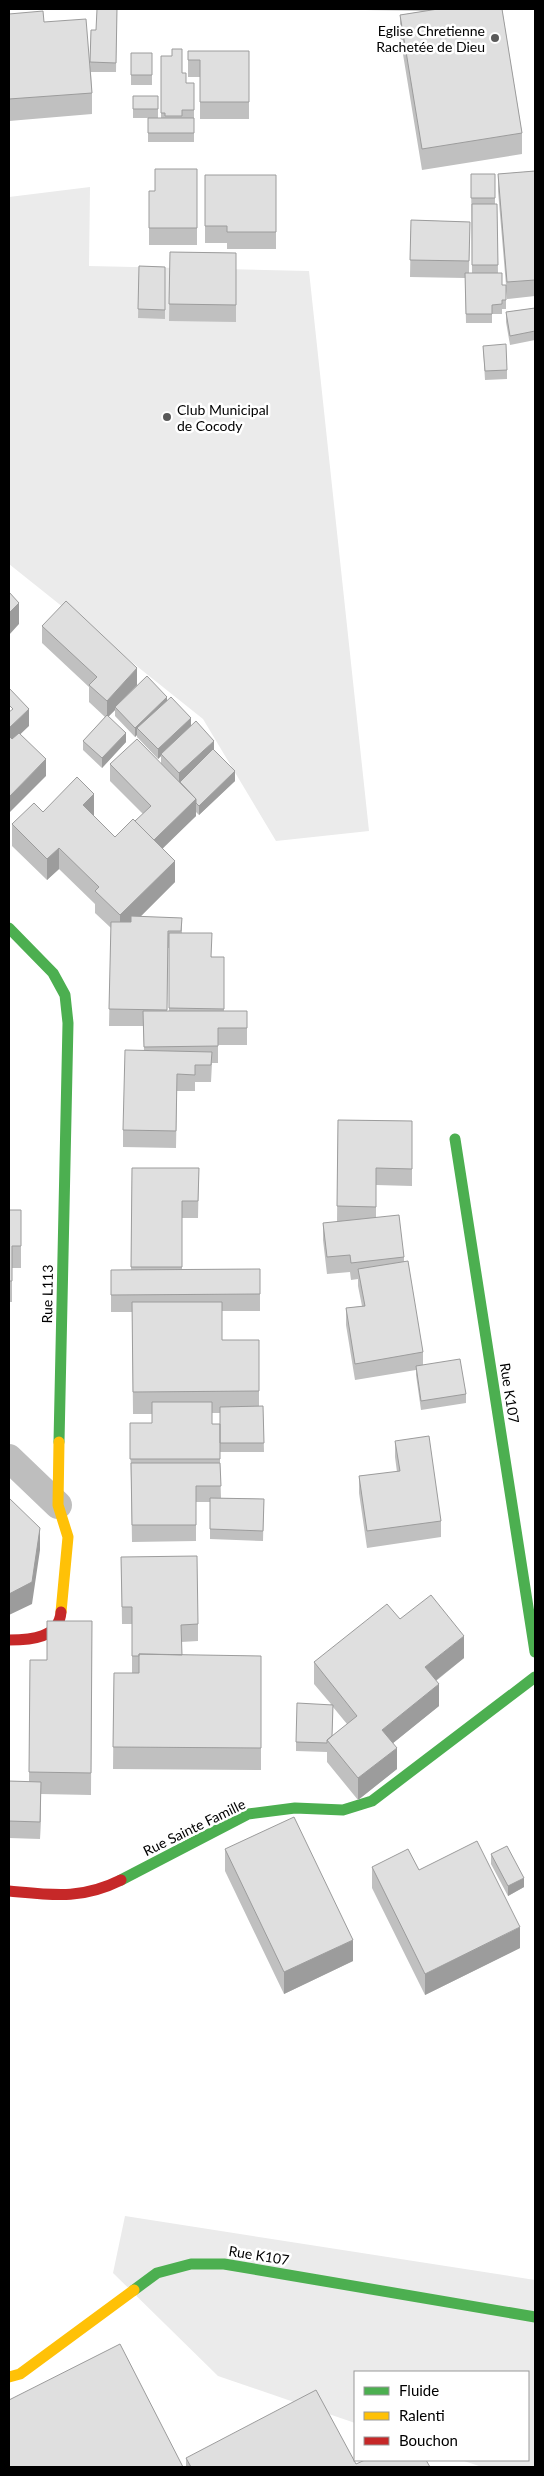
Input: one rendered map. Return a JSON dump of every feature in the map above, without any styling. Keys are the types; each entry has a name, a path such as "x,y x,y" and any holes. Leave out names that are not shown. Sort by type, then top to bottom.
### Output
{"street":[{"name":"Rue L113","path":"9,928 53,973 65,995 67,1014 58,1505 68,1537 60,1622 48,1634 28,1640 9,1640"},
{"name":"Rue K107","path":"455,1140 535,1652"},
{"path":"9,1458 58,1505"},
{"name":"Rue Sainte Famille","path":"9,1890 70,1896 106,1887 248,1814 295,1808 343,1810 372,1801 535,1677"},
{"name":"Rue K107","path":"9,2377 20,2374 157,2273 191,2264 224,2264 535,2317"}],"shaded area":[{"name":"Club Municipal de Cocody","path":"90,187 89,266 309,271 369,831 276,841 203,719 9,564 9,197"},
{"path":"125,2216 535,2280 535,2467 482,2467 464,2461 529,2461 529,2371 354,2371 354,2423 218,2376 113,2273"}],"building":[{"path":"97,9 117,9 116,63 90,62 91,30 96,30"},
{"path":"438,9 502,9 522,133 422,149 400,15"},
{"path":"43,11 44,22 86,19 92,93 9,99 9,14"},
{"path":"172,49 182,49 182,73 186,73 186,83 194,83 194,110 182,110 182,116 165,116 165,113 161,113 161,56 172,56"},
{"path":"188,51 249,51 249,102 200,102 200,60 188,60"},
{"path":"131,53 152,53 152,75 131,75"},
{"path":"133,96 158,96 158,109 133,109"},
{"path":"148,118 194,118 194,133 148,133"},
{"path":"155,169 197,169 197,228 149,228 149,191 155,191"},
{"path":"535,171 535,280 507,282 498,174"},
{"path":"471,174 495,174 495,198 471,198"},
{"path":"205,175 276,175 276,232 227,232 227,226 205,226"},
{"path":"472,204 497,204 498,265 472,265"},
{"path":"411,220 470,222 469,261 410,260"},
{"path":"170,252 236,253 236,305 169,304"},
{"path":"139,266 165,267 165,310 138,309"},
{"path":"465,273 502,273 502,285 506,285 506,300 502,300 502,304 492,305 492,314 466,314"},
{"path":"535,308 535,331 510,336 506,312"},
{"path":"506,344 507,370 485,371 483,346"},
{"path":"9,592 19,603 9,613"},
{"path":"66,601 137,668 107,701 89,685 97,677 42,626"},
{"path":"147,676 167,697 135,728 115,707"},
{"path":"9,688 29,709 9,728 9,712 13,709 9,705"},
{"path":"171,697 191,718 158,749 137,728"},
{"path":"107,715 126,733 102,758 83,741"},
{"path":"196,721 214,741 179,773 161,754"},
{"path":"19,733 46,759 9,797 9,736 12,739"},
{"path":"137,739 196,799 154,840 135,821 151,806 110,764"},
{"path":"213,749 235,771 199,806 196,803 196,799 180,782"},
{"path":"77,777 94,794 83,805 115,837 133,819 175,861 120,915 95,891 99,887 59,848 47,859 12,824 34,803 43,812"},
{"path":"131,916 182,918 181,931 168,931 167,1010 109,1009 111,922 131,922"},
{"path":"169,933 212,933 211,957 224,957 224,1009 169,1008"},
{"path":"143,1011 247,1011 247,1028 218,1028 218,1046 144,1047"},
{"path":"125,1050 212,1052 211,1065 195,1065 195,1075 177,1074 176,1131 123,1130"},
{"path":"338,1120 412,1121 412,1169 376,1168 376,1207 337,1206"},
{"path":"132,1168 199,1168 198,1201 182,1201 182,1267 131,1267"},
{"path":"9,1210 21,1210 21,1246 12,1246 12,1281 9,1281"},
{"path":"399,1215 404,1257 351,1263 350,1255 327,1257 323,1223"},
{"path":"408,1261 423,1352 355,1364 346,1308 365,1306 358,1269"},
{"path":"260,1269 260,1294 111,1295 111,1270"},
{"path":"132,1302 222,1302 222,1340 259,1340 259,1391 133,1392"},
{"path":"460,1359 466,1394 421,1401 416,1366"},
{"path":"152,1402 212,1402 212,1424 220,1424 220,1459 130,1459 130,1423 152,1423"},
{"path":"263,1406 264,1443 220,1443 220,1407"},
{"path":"429,1436 441,1521 367,1531 359,1476 400,1471 395,1441"},
{"path":"131,1463 220,1463 221,1486 196,1486 196,1525 132,1525"},
{"path":"9,1498 40,1528 32,1582 9,1594"},
{"path":"210,1498 264,1499 263,1531 210,1529"},
{"path":"197,1556 198,1624 181,1625 182,1655 139,1654 139,1656 132,1656 132,1607 122,1607 121,1557"},
{"path":"431,1595 464,1636 425,1667 439,1684 382,1730 397,1748 358,1778 327,1740 357,1716 314,1662 387,1604 400,1619"},
{"path":"47,1621 92,1621 91,1773 29,1772 30,1660 47,1660"},
{"path":"139,1654 261,1656 261,1748 113,1747 114,1673 139,1673"},
{"path":"297,1703 333,1705 332,1736 327,1740 327,1743 296,1742"},
{"path":"9,1781 41,1782 40,1822 9,1821"},
{"path":"294,1817 353,1940 284,1972 225,1849"},
{"path":"477,1841 520,1927 425,1974 372,1867 408,1849 419,1870"},
{"path":"507,1846 524,1878 508,1886 491,1854"},
{"path":"120,2344 183,2467 9,2467 9,2400"},
{"path":"316,2390 356,2464 363,2461 427,2461 430,2467 191,2467 186,2458"}],"traffic: fast":[{"path":"9,928 53,973 65,995 68,1023 59,1442"},
{"path":"455,1139 535,1652"},
{"path":"121,1880 248,1814 295,1808 343,1810 372,1801 535,1677"},
{"path":"134,2290 157,2273 191,2264 224,2264 535,2317"}],"traffic: slow":[{"path":"59,1442 58,1505 68,1537 61,1612"},
{"path":"9,2377 20,2374 134,2290"}],"traffic: jam":[{"path":"9,1640 43,1636 55,1627 61,1612"},
{"path":"9,1891 53,1895 79,1893 93,1891 121,1880"}],"place":[{"name":"Eglise Chretienne Rachetée de Dieu","path":"495,38"},
{"name":"Club Municipal de Cocody","path":"167,417"}]}
